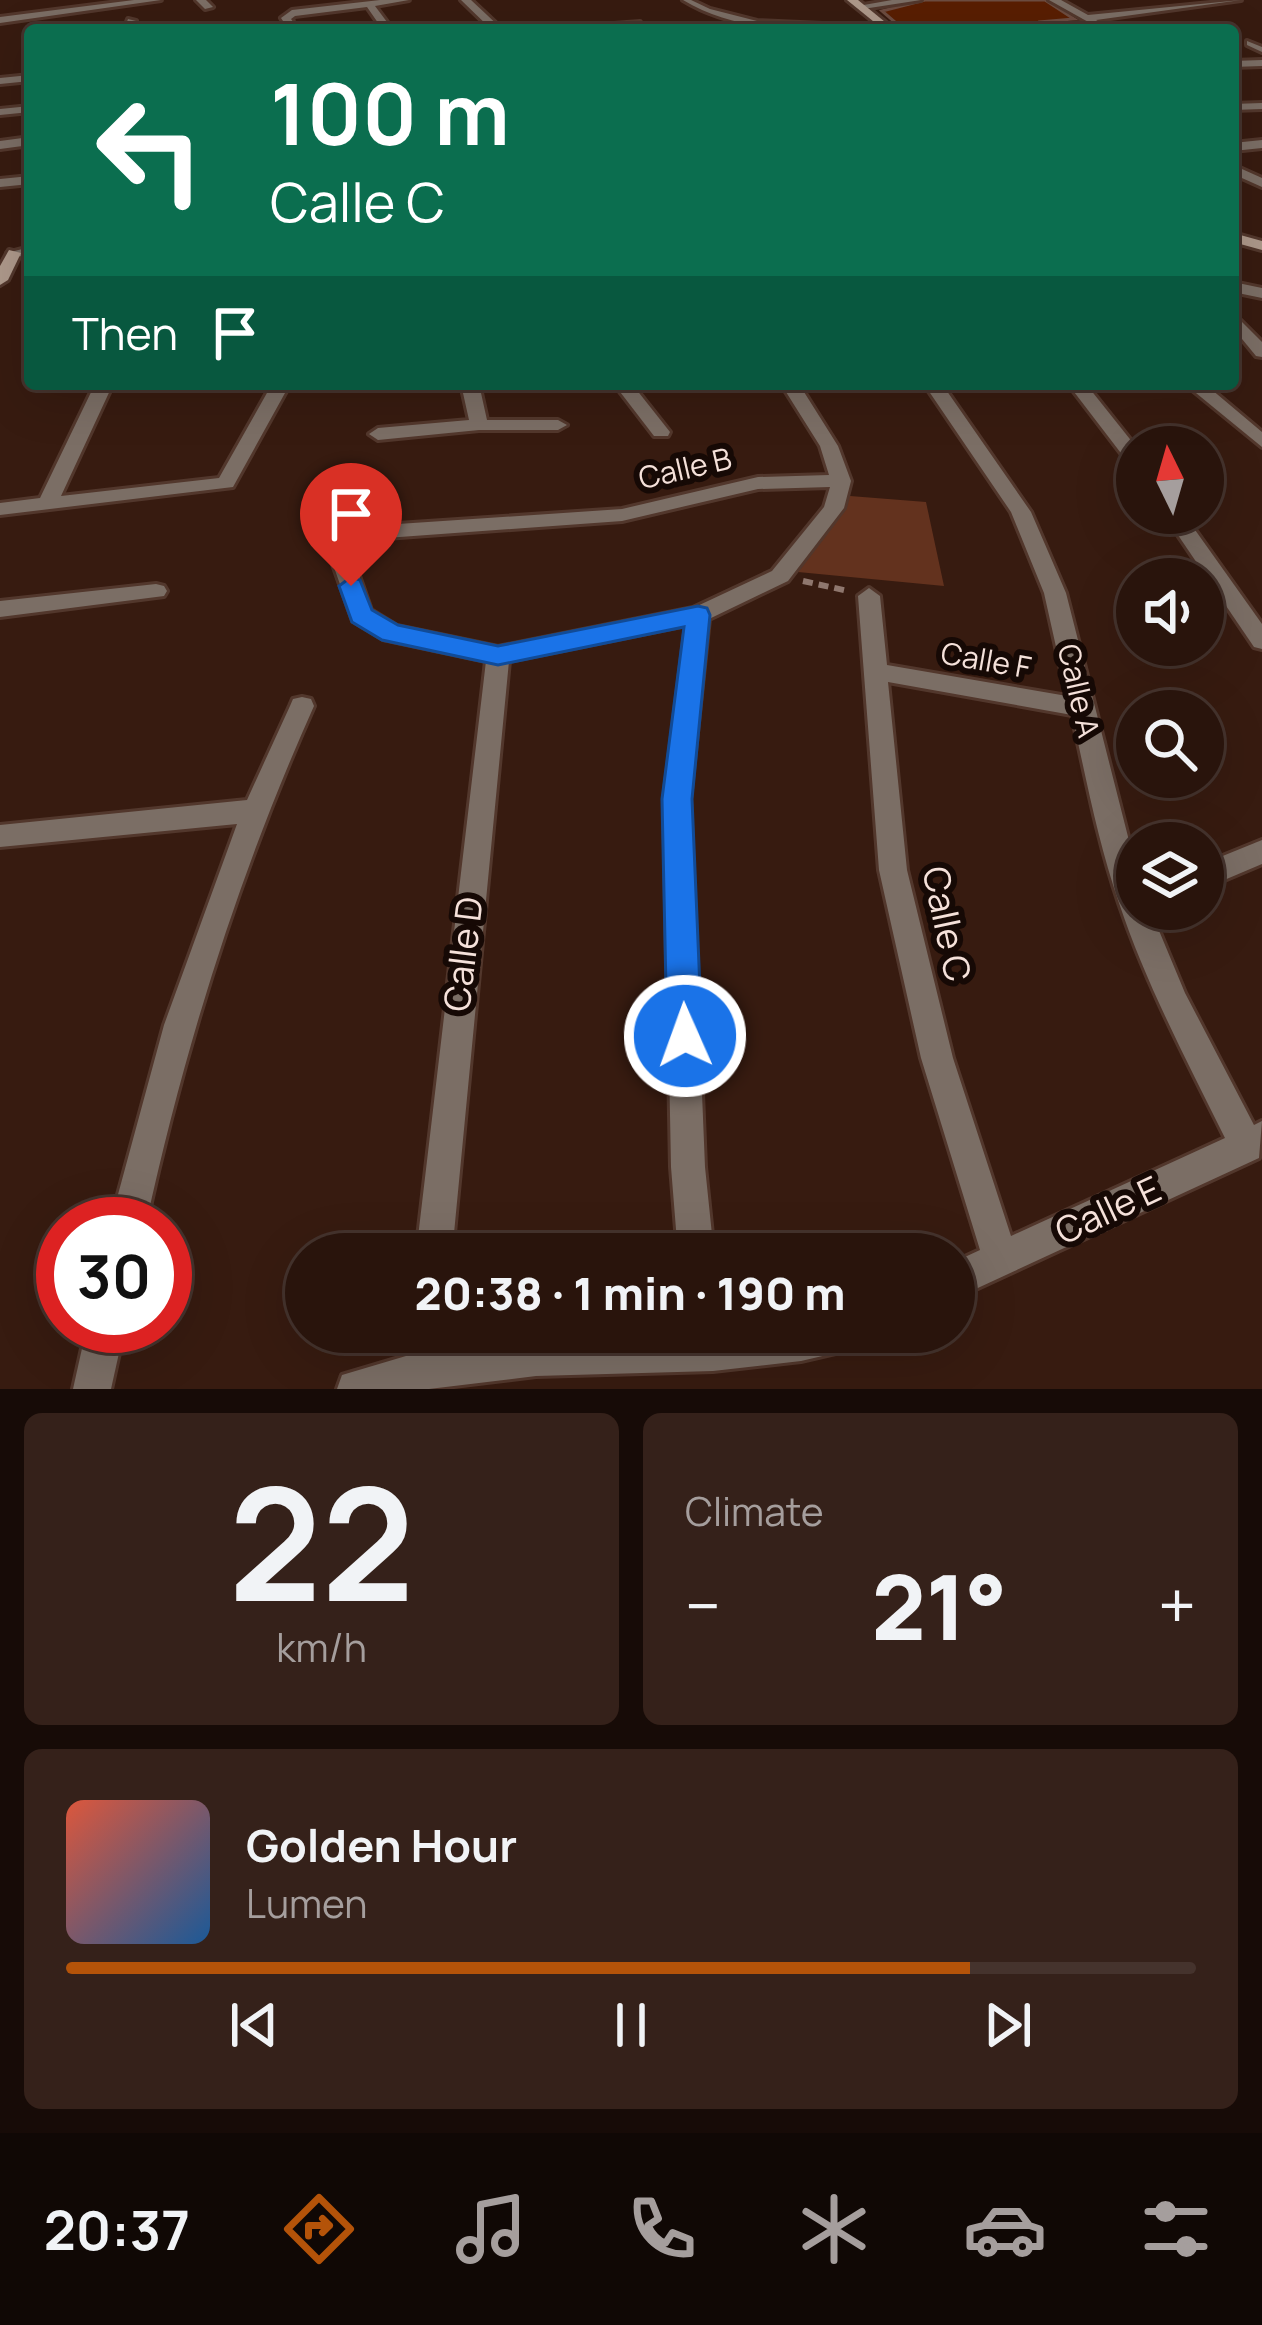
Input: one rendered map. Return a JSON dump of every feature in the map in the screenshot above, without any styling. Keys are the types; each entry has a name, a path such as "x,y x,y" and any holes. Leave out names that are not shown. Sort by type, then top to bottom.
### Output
{"main road":[{"path":"857,3 883,24"},
{"path":"0,280 15,253"}],"street":[{"path":"0,20 156,0"},
{"path":"302,6 404,0"},
{"path":"466,0 492,24"},
{"path":"857,3 916,0"},
{"path":"1054,0 1097,24 1235,0"},
{"path":"369,4 384,24"},
{"path":"1239,325 1262,352"},
{"path":"46,506 101,390"},
{"path":"0,509 226,483 278,390"},
{"path":"471,390 479,425"},
{"path":"628,390 662,432"},
{"path":"498,655 698,615 780,576 834,508 841,481 829,446 794,390"},
{"name":"Calle A","path":"937,390 1021,512 1055,593 1116,852"},
{"path":"1082,390 1116,434"},
{"path":"1201,390 1262,441"},
{"path":"378,434 479,425 558,425"},
{"name":"Calle B","path":"498,655 391,633 361,615 341,556 342,545 368,533 622,515 758,483 841,481"},
{"path":"1188,534 1262,641"},
{"path":"0,609 156,591"},
{"name":"Calle C","path":"869,596 893,870 937,1058 1000,1259"},
{"path":"694,1233 677,799 698,615"},
{"name":"Calle D","path":"436,1233 498,655"},
{"name":"Calle F","path":"879,672 1083,708"},
{"path":"134,1197 149,1126 252,812 302,706"},
{"path":"0,836 252,812"},
{"path":"1224,868 1262,852"},
{"name":"Calle A","path":"1145,930 1174,1003 1254,1142"},
{"name":"Calle E","path":"975,1271 1254,1142"},
{"path":"92,1389 100,1353"},
{"path":"356,1389 421,1353"},
{"path":"442,1353 494,1359 568,1353"}],"lane":[{"path":"686,0 718,14 791,24"},
{"path":"1250,43 1262,50"}],"path":[{"path":"780,576 869,596"}],"shaded area":[{"path":"850,496 926,502 944,586 798,572"}],"building":[{"path":"925,0 1045,0 1074,19 1037,24 897,24 882,11"}],"route":[{"path":"351,586 361,615 391,633 498,655 698,615 677,799 685,1036"}]}
